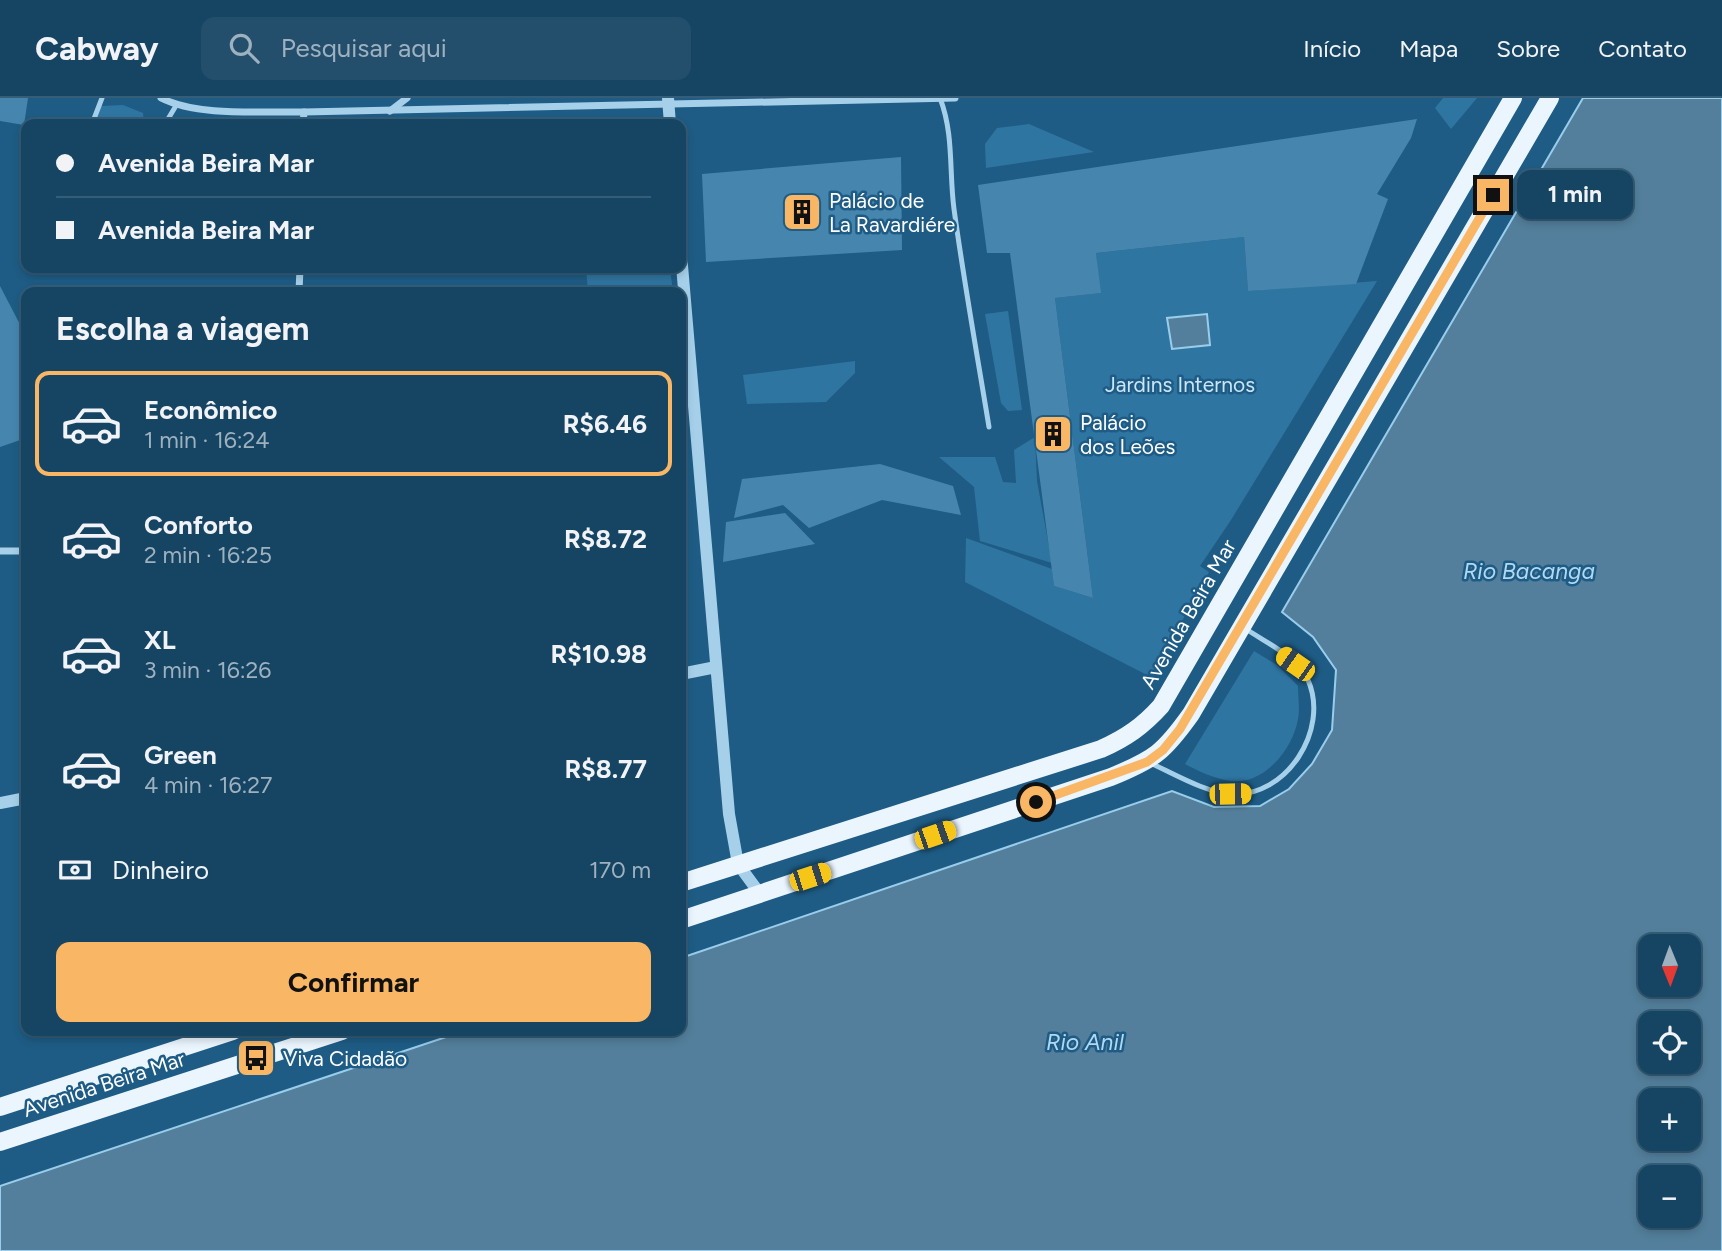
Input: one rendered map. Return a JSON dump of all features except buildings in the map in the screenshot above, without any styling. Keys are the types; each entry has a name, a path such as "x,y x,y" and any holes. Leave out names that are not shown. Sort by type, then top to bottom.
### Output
{"main road":[{"name":"Avenida Beira Mar","path":"686,881 1101,749 1122,740 1149,719 1161,706 1513,98"},
{"path":"686,918 1147,762 1163,750 1191,714 1550,98"},
{"name":"Avenida Beira Mar","path":"0,1107 218,1036"},
{"name":"Avenida Beira Mar","path":"0,1142 327,1036"}],"street":[{"path":"161,98 204,109 304,112 668,102 955,98"},
{"path":"390,111 407,98"},
{"path":"517,98 518,108"},
{"path":"303,119 304,112"},
{"path":"686,313 729,814 738,864 760,894"},
{"path":"0,551 21,551"},
{"path":"686,673 716,667"},
{"path":"0,803 21,799"}],"lane":[{"path":"94,119 102,98"},
{"path":"940,98 947,116 959,247 989,427"},
{"path":"168,119 177,104"},
{"path":"1147,762 1216,791 1249,794 1266,788 1286,773 1300,754 1310,729 1314,708 1307,678 1295,664 1241,626"}],"green space":[{"path":"1443,98 1477,98 1451,129 1435,108"},
{"path":"123,105 143,113 144,119 95,119 101,106"},
{"path":"1029,124 1094,152 986,168 985,144 997,128"},
{"name":"Jardins Internos","path":"1244,237 1248,291 1377,281 1200,566 1209,572 1151,677 965,582 966,538 1052,569 1054,586 1093,598 1055,298 1100,293 1096,253"},
{"path":"586,273 671,273 672,287 588,287"},
{"path":"1008,311 1022,410 1008,411 1001,403 985,314"},
{"path":"855,361 855,373 826,402 747,404 743,375"},
{"path":"1035,437 1037,481 1052,563 980,541 974,487 939,457 995,457 1003,482 1016,483 1014,450"},
{"path":"1254,651 1277,665 1298,686 1299,715 1290,742 1275,763 1255,777 1243,781 1219,778 1185,764"}],"water":[{"path":"1583,98 1722,98 1722,1251 0,1251 0,1186 449,1036 686,1036 686,956 1172,791 1214,807 1260,806 1289,789 1312,764 1332,730 1336,670 1313,637 1282,612"},
{"path":"1207,314 1210,345 1172,349 1167,318"}],"place":[{"name":"Palácio de La Ravardiére","path":"802,212"},
{"name":"Palácio dos Leões","path":"1053,434"},
{"name":"Viva Cidadão","path":"256,1058"}],"route":[{"path":"1036,802 1147,762 1163,750 1180,729 1493,195"}],"water label":[{"name":"Rio Bacanga","path":"1529,571"},
{"name":"Rio Anil","path":"1085,1042"}]}
